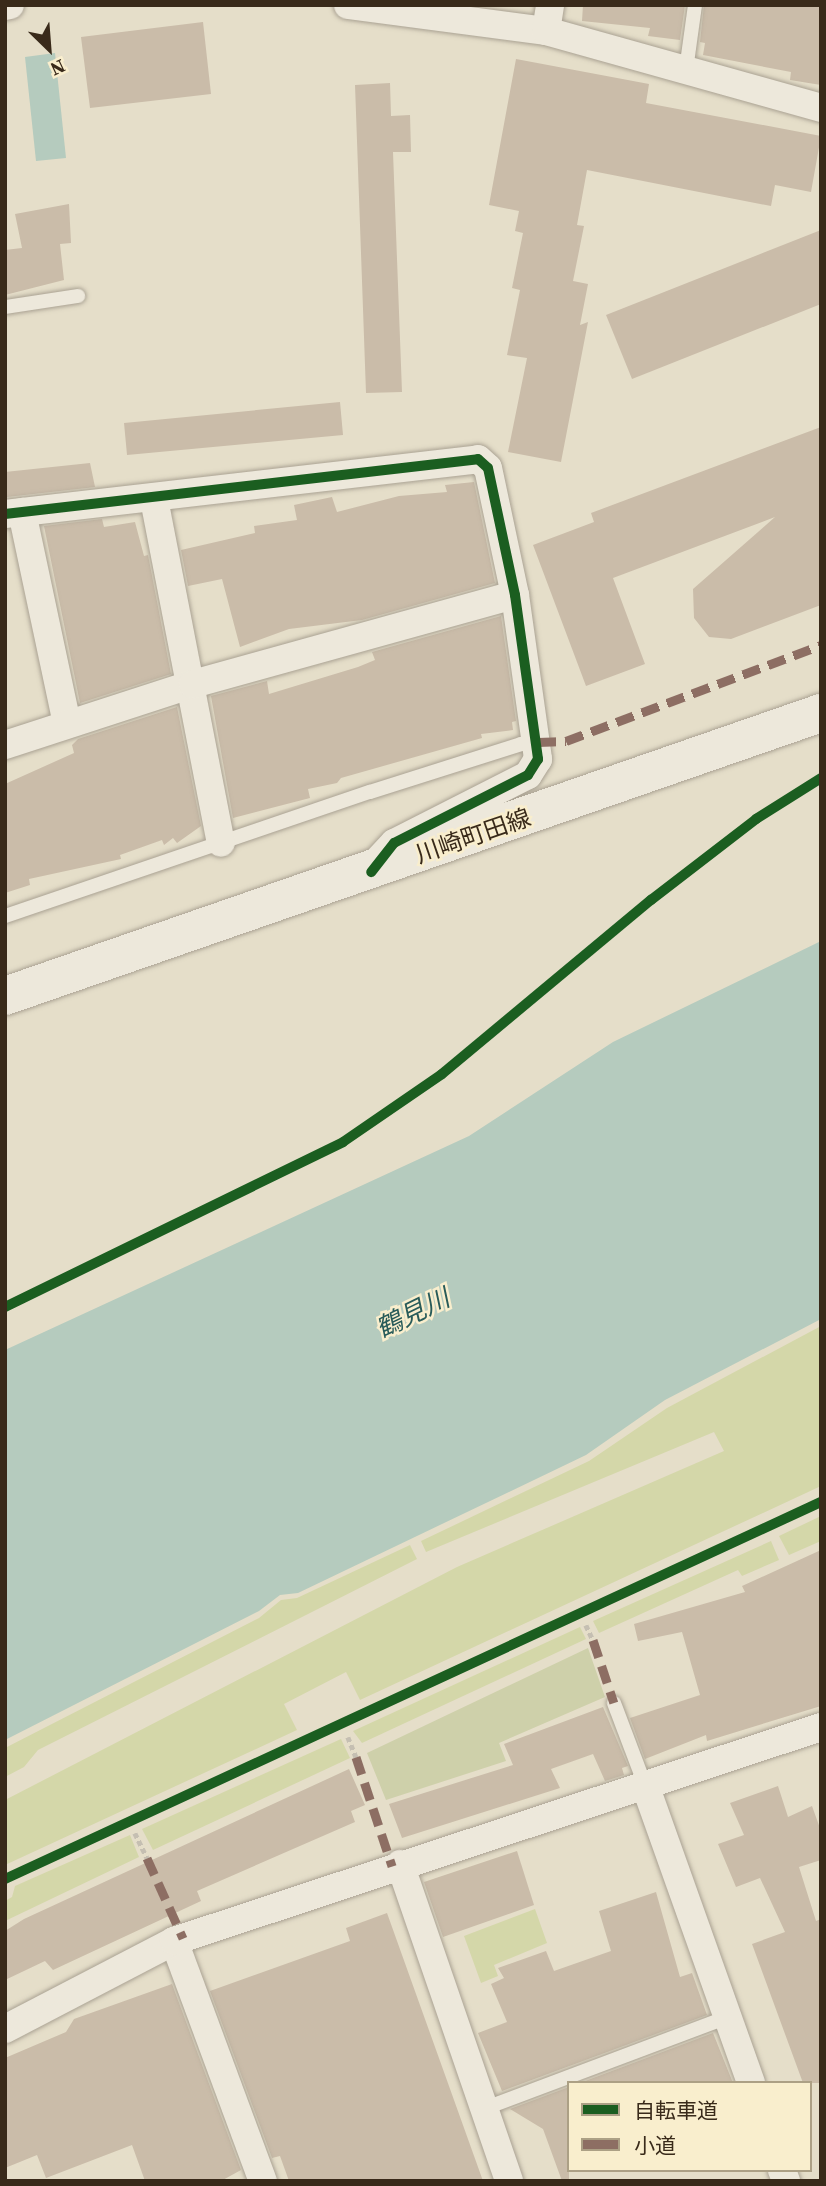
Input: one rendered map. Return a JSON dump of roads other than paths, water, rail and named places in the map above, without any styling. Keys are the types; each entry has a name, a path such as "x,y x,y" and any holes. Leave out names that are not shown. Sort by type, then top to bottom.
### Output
{"main road":[{"name":"川崎町田線","path":"5,996 371,872 821,713"}],"street":[{"path":"348,5 548,18 686,70 821,108"},
{"path":"67,723 14,513 154,499 478,459 493,481 515,595 538,742 538,760 528,775 394,843 371,872"},
{"path":"154,499 221,843"},
{"path":"5,745 192,684 515,595"},
{"path":"5,2029 174,1941 400,1864 821,1727"},
{"path":"645,1786 750,2081"},
{"path":"400,1864 509,2181"},
{"path":"174,1941 263,2181"}],"lane":[{"path":"686,70 695,5"},
{"path":"5,307 78,296"},
{"path":"5,916 521,744 538,742"},
{"path":"614,1703 645,1786"},
{"path":"483,2109 728,2017"}],"water":[{"path":"55,53 66,158 36,161 25,57"},
{"name":"鶴見川","path":"821,941 821,1319 665,1400 586,1455 298,1593 280,1595 259,1611 5,1740 5,1350 469,1136 613,1042"}]}
